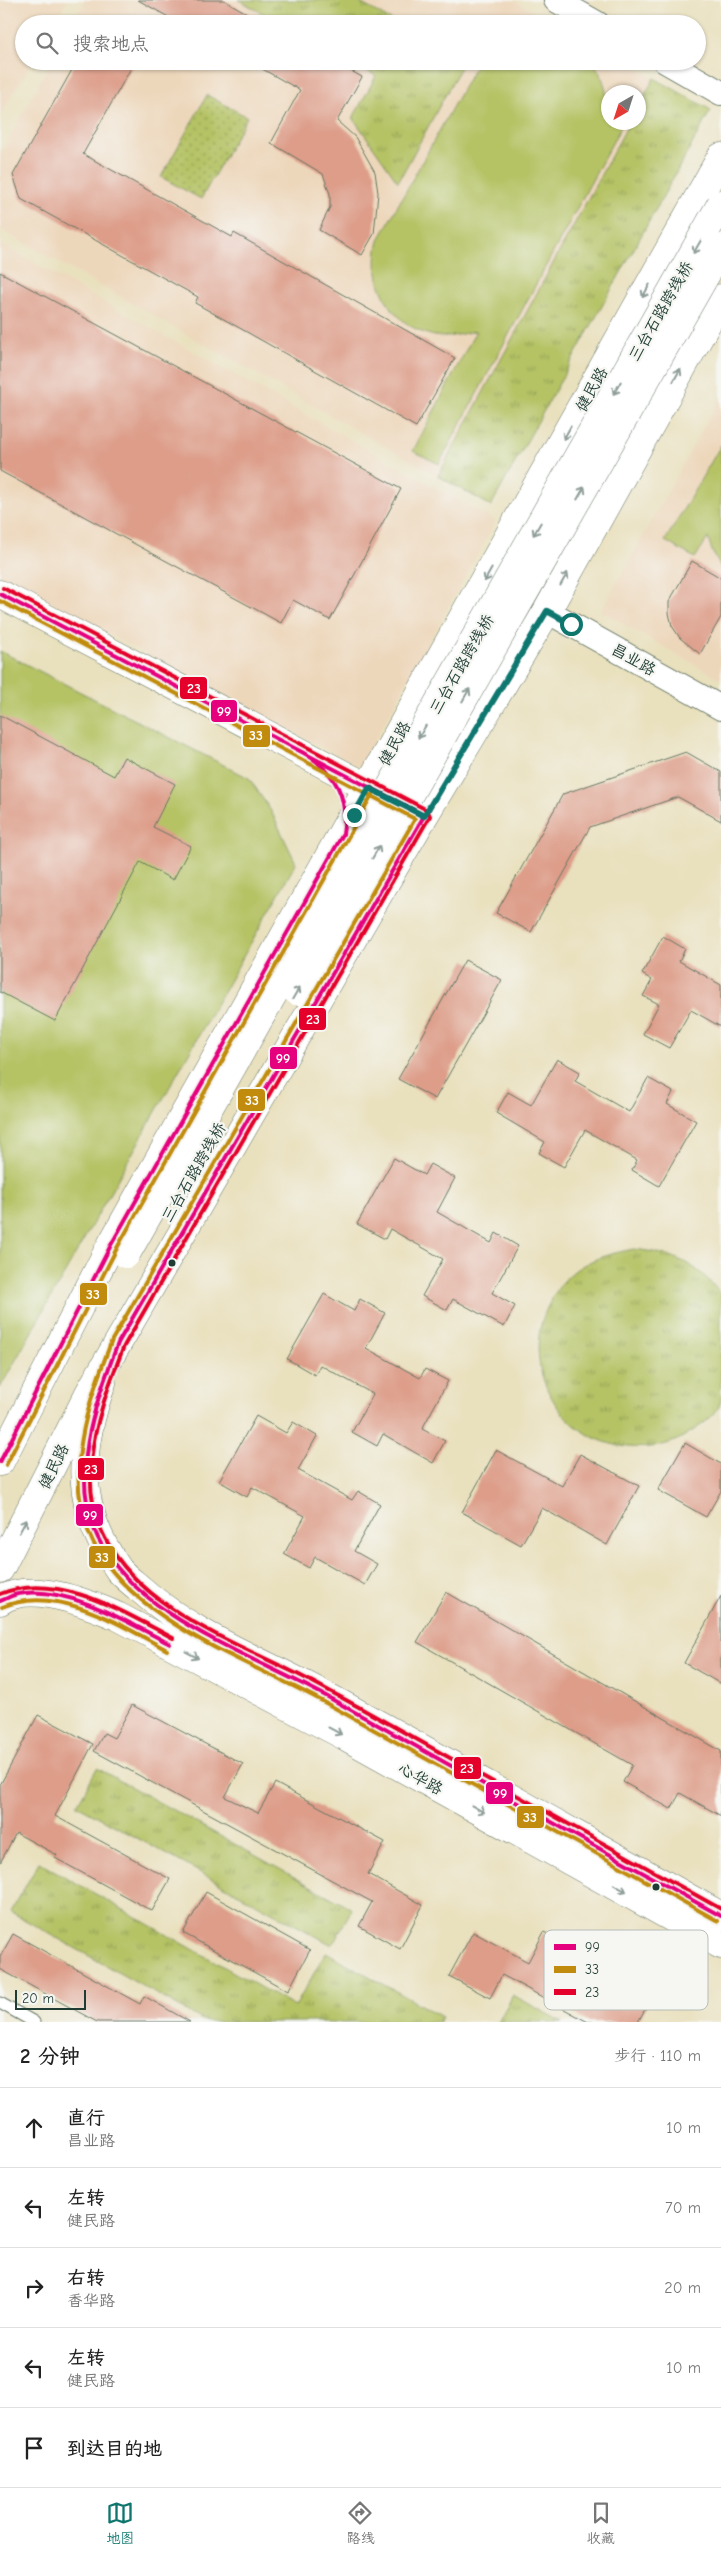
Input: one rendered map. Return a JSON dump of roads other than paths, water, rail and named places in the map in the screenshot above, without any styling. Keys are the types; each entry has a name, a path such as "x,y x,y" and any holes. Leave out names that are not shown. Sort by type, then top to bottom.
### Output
{"main road":[{"name":"健民路","path":"0,1462 46,1376 111,1245 369,788 721,157"},
{"name":"三台石路跨线桥","path":"134,1258 721,204"},
{"name":"三台石路跨线桥","path":"134,1258 721,248"},
{"name":"健民路","path":"0,1569 89,1392 424,816 547,611 721,298"},
{"path":"0,594 424,816"},
{"path":"314,759 339,767 362,767 383,754 394,743"},
{"path":"314,759 333,777 344,795 346,816 343,834"},
{"path":"46,1376 134,1258"},
{"path":"89,1392 134,1258"},
{"name":"心华路","path":"118,1342 97,1396 86,1441 84,1472 87,1506 99,1539 121,1572 150,1598 181,1621 317,1691 721,1916"},
{"name":"心华路","path":"0,1601 29,1593 61,1596 89,1604 117,1616 346,1736 694,1930"},
{"name":"心华路","path":"708,1938 721,1945"}],"street":[{"path":"556,0 582,15"},
{"path":"681,70 721,93"},
{"name":"昌业路","path":"547,611 721,708"}],"lane":[{"path":"0,2003 34,2022"}]}
